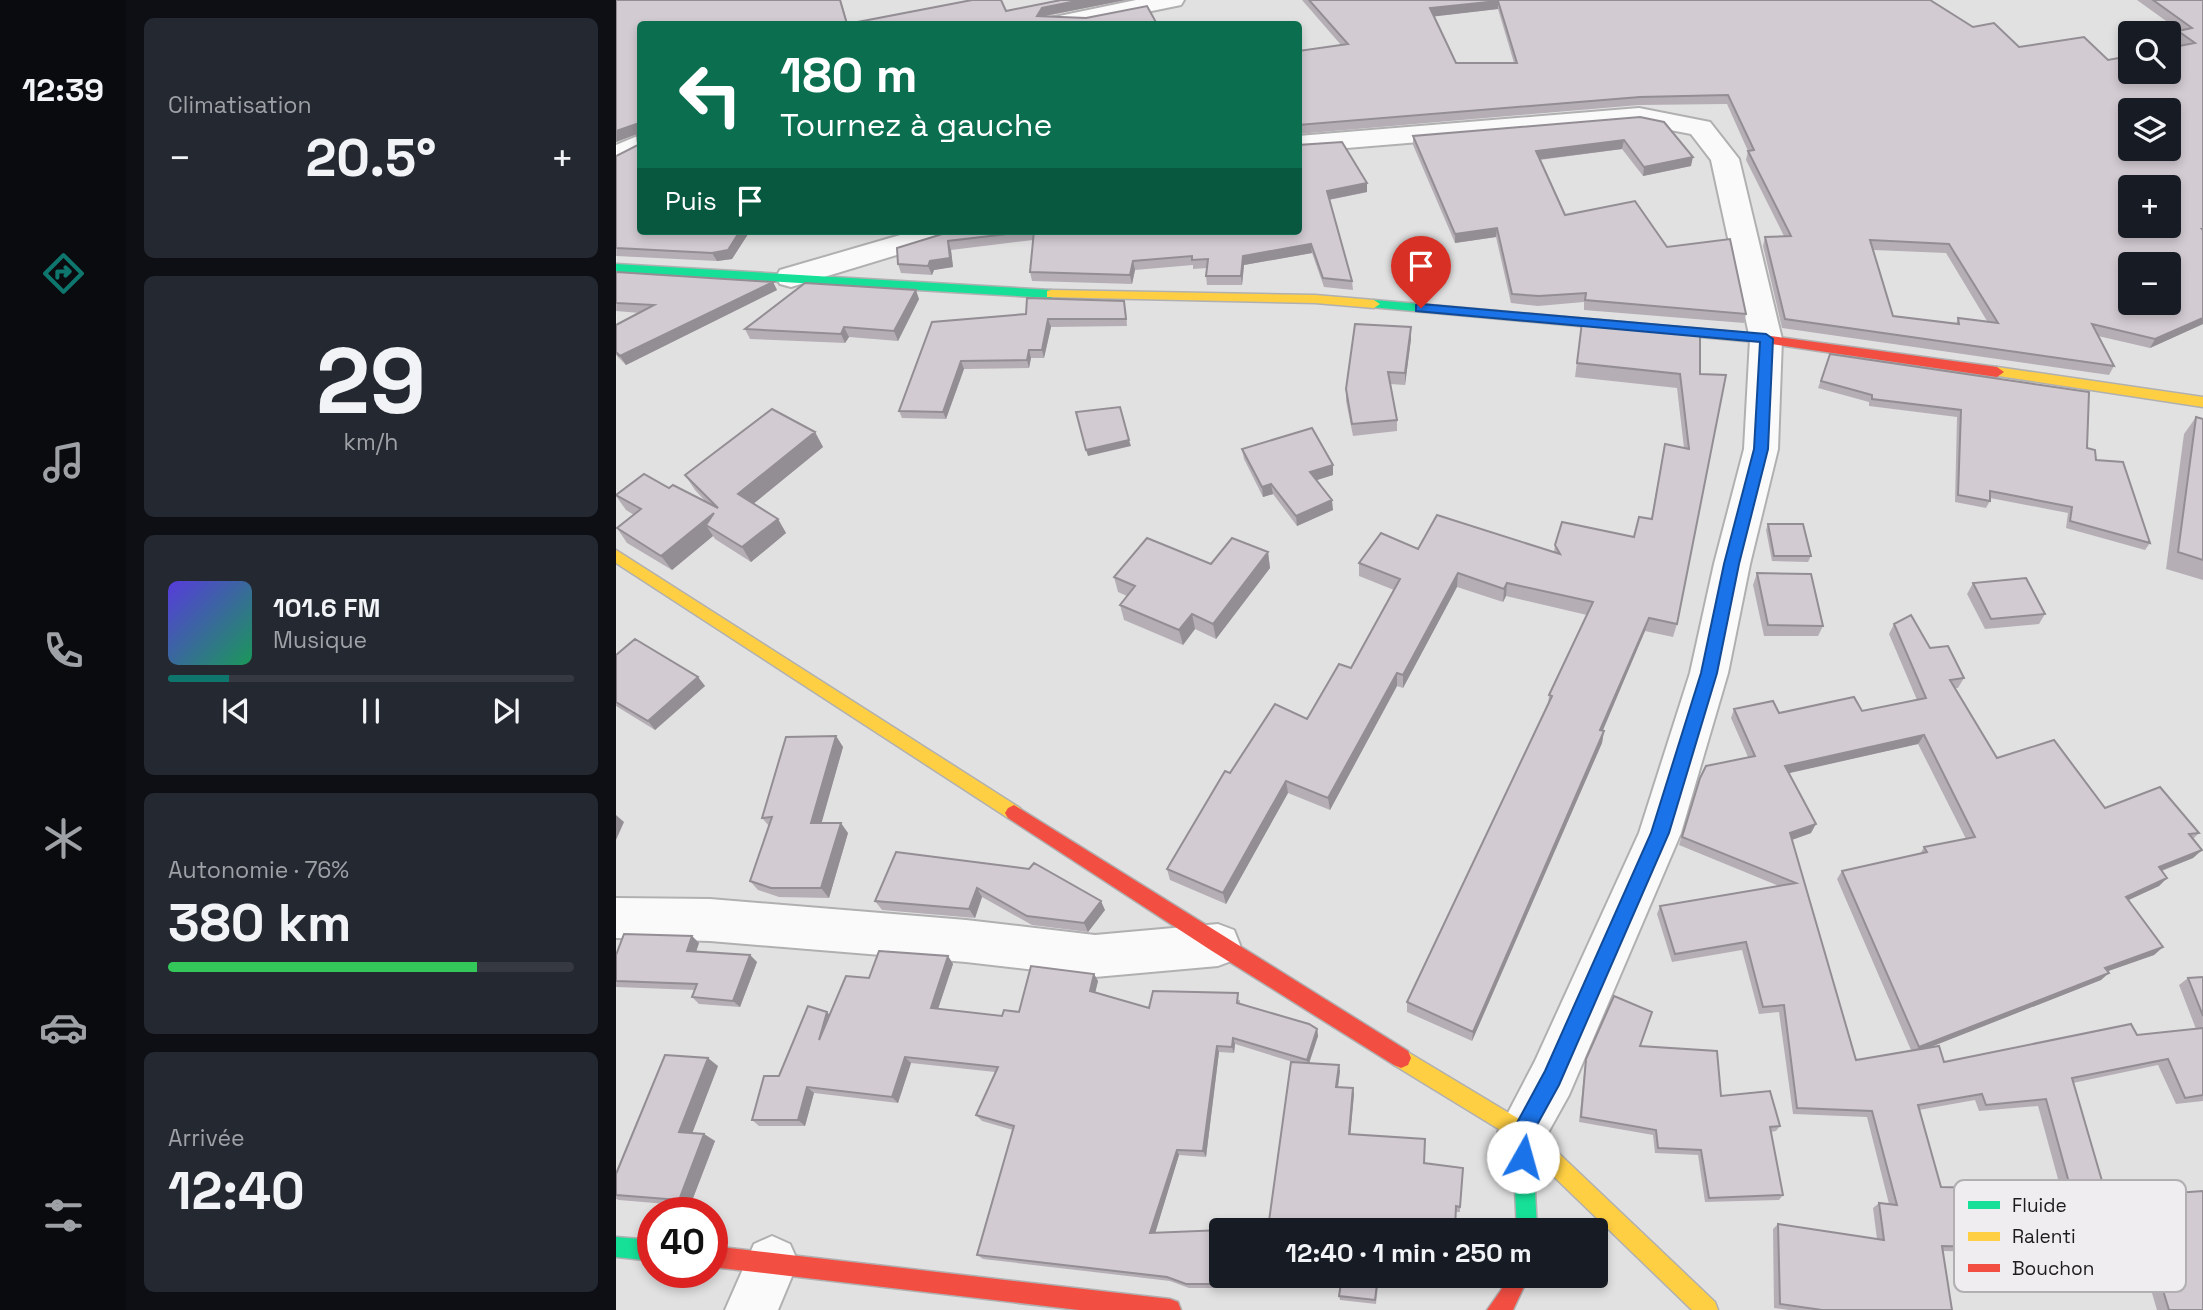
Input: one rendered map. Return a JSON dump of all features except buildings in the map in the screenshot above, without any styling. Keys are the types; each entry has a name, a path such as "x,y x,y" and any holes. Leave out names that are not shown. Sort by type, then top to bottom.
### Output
{"street":[{"path":"1069,21 1172,0"},
{"path":"1302,144 1639,116 1700,128 1725,159 1766,339 1761,449 1732,564 1709,673 1660,833 1552,1078 1522,1132 1526,1218"},
{"path":"616,157 637,145"},
{"path":"791,277 933,235"},
{"path":"616,268 1060,295 1315,299 1766,339 2203,402"},
{"path":"616,556 1218,945 1522,1132 1707,1310"},
{"path":"616,918 750,924 966,941 1095,956 1218,945"},
{"path":"616,1247 637,1249"},
{"path":"728,1258 1170,1310"},
{"path":"751,1310 772,1262"},
{"path":"1498,1310 1509,1298 1513,1288"}],"traffic: fast":[{"path":"616,268 1051,294"},
{"path":"1374,304 1756,338"},
{"path":"1522,1132 1526,1218"},
{"path":"616,1247 637,1249"}],"traffic: slow":[{"path":"1051,294 1315,299 1374,304"},
{"path":"1997,372 2203,402"},
{"path":"616,556 1014,813"},
{"path":"1401,1058 1522,1132 1707,1310"}],"traffic: jam":[{"path":"1756,338 1997,372"},
{"path":"1014,813 1218,945 1401,1058"},
{"path":"728,1258 1170,1310"},
{"path":"1498,1310 1509,1298 1513,1288"}],"route":[{"path":"1421,308 1766,339 1761,449 1732,564 1709,673 1660,833 1552,1078 1522,1132 1523,1157"}]}
